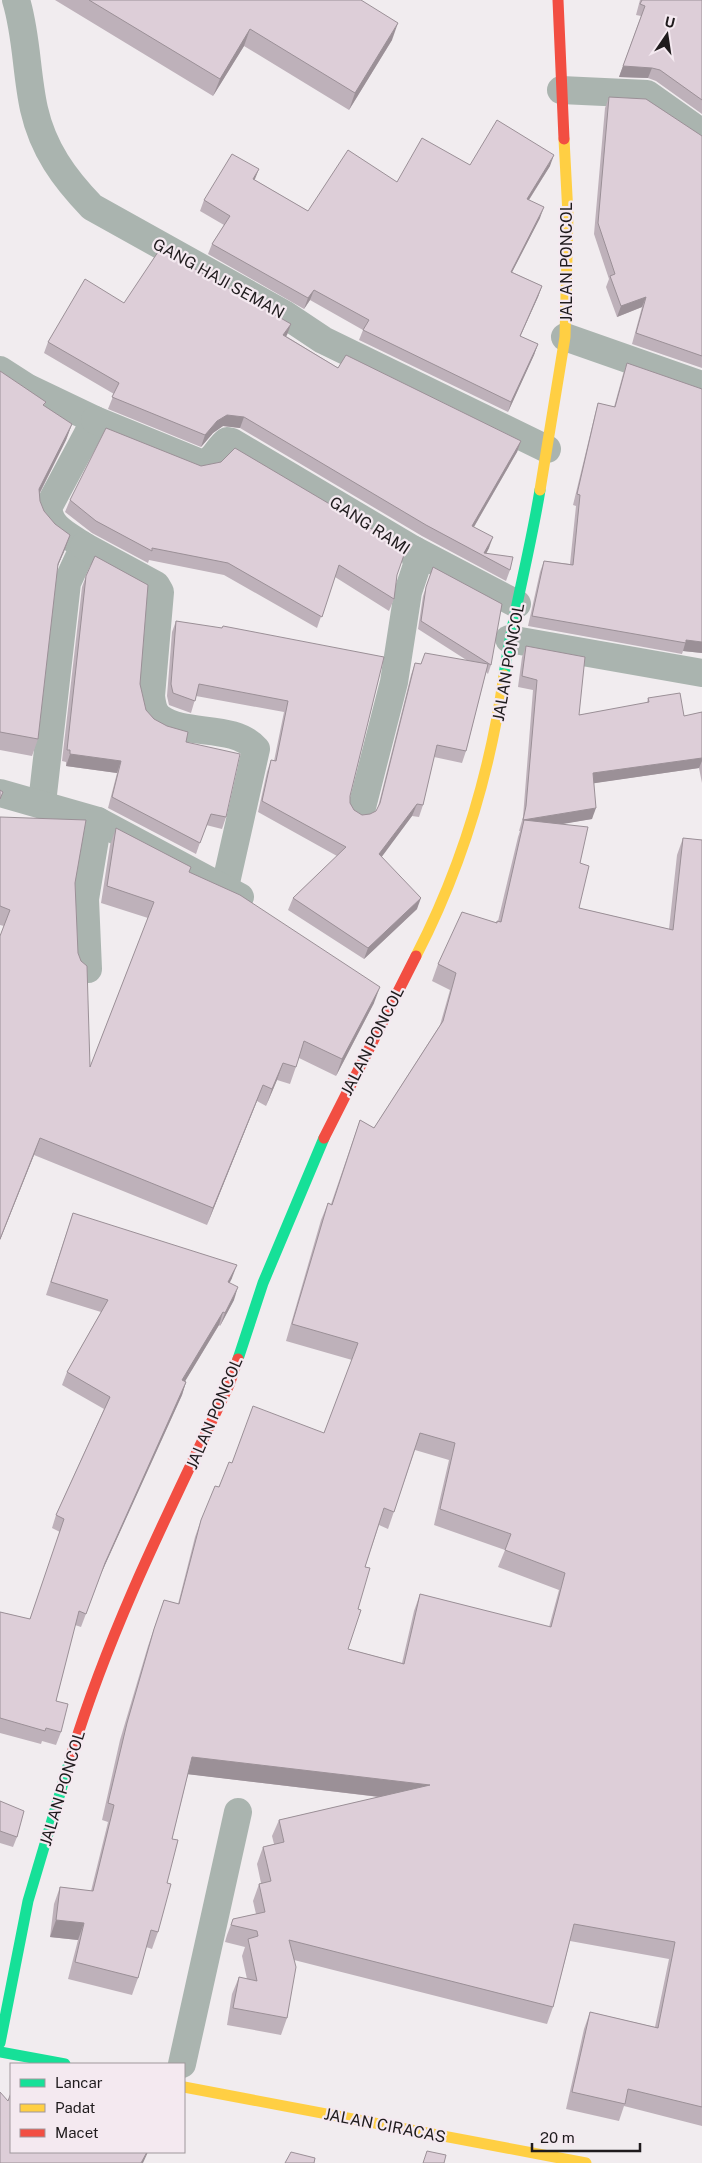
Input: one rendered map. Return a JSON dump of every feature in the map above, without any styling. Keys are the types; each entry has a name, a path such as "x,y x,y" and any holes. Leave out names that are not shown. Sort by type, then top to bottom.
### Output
{"street":[{"name":"GANG HAJI SEMAN","path":"16,0 22,18 34,110 49,151 68,182 92,207 284,314 323,340 547,449"},
{"name":"JALAN PONCOL","path":"0,2042 28,1901 85,1711 143,1568 230,1385 263,1283 316,1155 418,952 462,851 479,801 496,731 509,639 532,538 565,337 568,216 558,0"},
{"path":"561,90 647,94 702,133"},
{"path":"565,337 702,385"},
{"name":"GANG RAMI","path":"0,370 28,388 95,420 198,462 204,463 210,460 216,456 221,445 227,441 232,442 414,550 417,564 408,592 394,682 361,810"},
{"path":"95,420 49,506 48,512 53,523 84,546 156,585 160,592 151,696 153,708 159,717 174,724 232,736 251,743 256,749 225,887"},
{"path":"42,803 67,583 84,546"},
{"path":"414,550 517,604"},
{"path":"509,639 702,673"},
{"path":"0,793 42,803 98,821 225,887 258,908"},
{"path":"88,969 84,899 98,821"},
{"path":"370,982 394,998"},
{"path":"182,2063 238,1812"},
{"path":"0,2052 60,2063"},
{"name":"JALAN CIRACAS","path":"185,2087 544,2159 586,2163"}],"building":[{"path":"89,0 361,0 398,23 355,93 250,29 220,79"},
{"path":"642,0 702,0 702,100 660,70 623,66 645,6 640,4"},
{"path":"609,97 646,99 702,136 702,356 636,333 646,297 621,306 610,276 615,274 598,223"},
{"path":"497,120 554,155 527,199 544,207 511,272 542,286 520,336 538,344 511,402 363,330 369,320 314,290 308,298 212,244 230,216 204,200 232,154 259,169 253,179 308,211 348,150 397,182 422,138 470,165"},
{"path":"160,249 291,324 283,335 338,368 346,355 521,441 472,526 493,537 484,553 513,557 510,570 426,525 244,417 227,415 217,421 205,435 112,397 119,383 48,342 85,279 124,303"},
{"path":"627,363 702,389 702,642 686,640 686,643 532,616 544,561 573,565 580,495 577,494 598,403 615,407"},
{"path":"0,371 46,402 43,405 72,424 39,489 40,501 44,511 55,524 70,535 58,564 38,739 0,732"},
{"path":"106,428 201,466 221,462 235,448 404,548 405,552 397,575 394,599 339,565 322,617 228,563 152,548 152,551 96,521 70,500"},
{"path":"95,556 148,585 140,684 146,710 154,719 167,726 188,732 186,742 240,754 226,817 211,814 200,843 112,797 121,761 70,754 70,750 67,750 86,576"},
{"path":"433,567 502,604 491,665 421,621 426,587"},
{"path":"176,621 222,628 223,626 384,657 350,796 350,803 354,810 362,815 376,811 380,803 415,663 421,664 425,653 488,664 466,751 437,745 423,805 417,804 379,854 421,898 368,948 293,898 346,847 262,801 271,760 276,761 288,701 199,684 195,701 173,693 171,684"},
{"path":"526,646 585,657 579,715 649,702 648,698 680,693 684,716 702,712 702,758 593,773 596,808 523,820 526,806 537,680 522,676"},
{"path":"0,817 86,820 75,883 78,953 81,961 87,966 90,1067 154,902 107,886 116,828 191,867 189,872 240,895 380,987 342,1059 304,1041 296,1067 283,1063 272,1089 263,1085 213,1208 40,1138 0,1239 0,936 10,910 0,906"},
{"path":"524,820 588,827 580,863 589,866 579,908 673,930 683,838 702,840 702,2107 628,2089 625,2104 572,2092 590,2012 658,2028 675,1942 574,1924 553,2007 289,1940 296,1967 287,2018 233,2008 239,1977 257,1981 248,1939 258,1936 257,1931 231,1925 233,1919 265,1912 259,1884 271,1881 263,1847 284,1842 279,1820 430,1785 192,1757 172,1839 178,1840 167,1883 171,1884 158,1932 151,1930 138,1978 75,1962 84,1923 56,1920 60,1887 93,1891 114,1805 108,1803 127,1723 154,1629 164,1600 179,1604 201,1520 215,1486 219,1487 229,1462 232,1463 253,1406 324,1433 358,1343 292,1324 328,1203 332,1205 360,1120 374,1128 443,1021 456,973 438,964 462,912 497,923 497,921 501,922","holes":["420,1433 455,1443 440,1509 511,1534 505,1550 565,1573 551,1627 420,1594 404,1664 348,1649 361,1610 358,1609 370,1568 365,1567 384,1508 394,1512"]},
{"path":"73,1213 237,1265 228,1282 238,1287 225,1313 223,1312 182,1380 186,1382 105,1563 86,1614 79,1611 56,1701 68,1704 61,1732 46,1728 45,1731 0,1718 0,1612 30,1619 64,1519 56,1515 110,1397 67,1372 108,1300 51,1282"},
{"path":"0,1801 24,1811 17,1837 0,1831"},
{"path":"0,2092 8,2101 10,2096 10,2153 146,2153 141,2163 0,2163"},
{"path":"427,2151 446,2155 444,2163 423,2163"},
{"path":"291,2152 315,2158 314,2163 285,2163"}],"traffic: fast":[{"path":"504,675 540,490"},
{"path":"238,1359 263,1283 324,1138"},
{"path":"0,2043 28,1901 72,1753"},
{"path":"0,2052 60,2063"}],"traffic: slow":[{"path":"540,490 565,337 568,215 564,139"},
{"path":"416,956 447,888 472,819 491,748 504,675"},
{"path":"185,2087 586,2163"}],"traffic: jam":[{"path":"558,0 564,139"},
{"path":"324,1138 416,956"},
{"path":"72,1753 105,1658 124,1612 229,1385 238,1359"}]}
